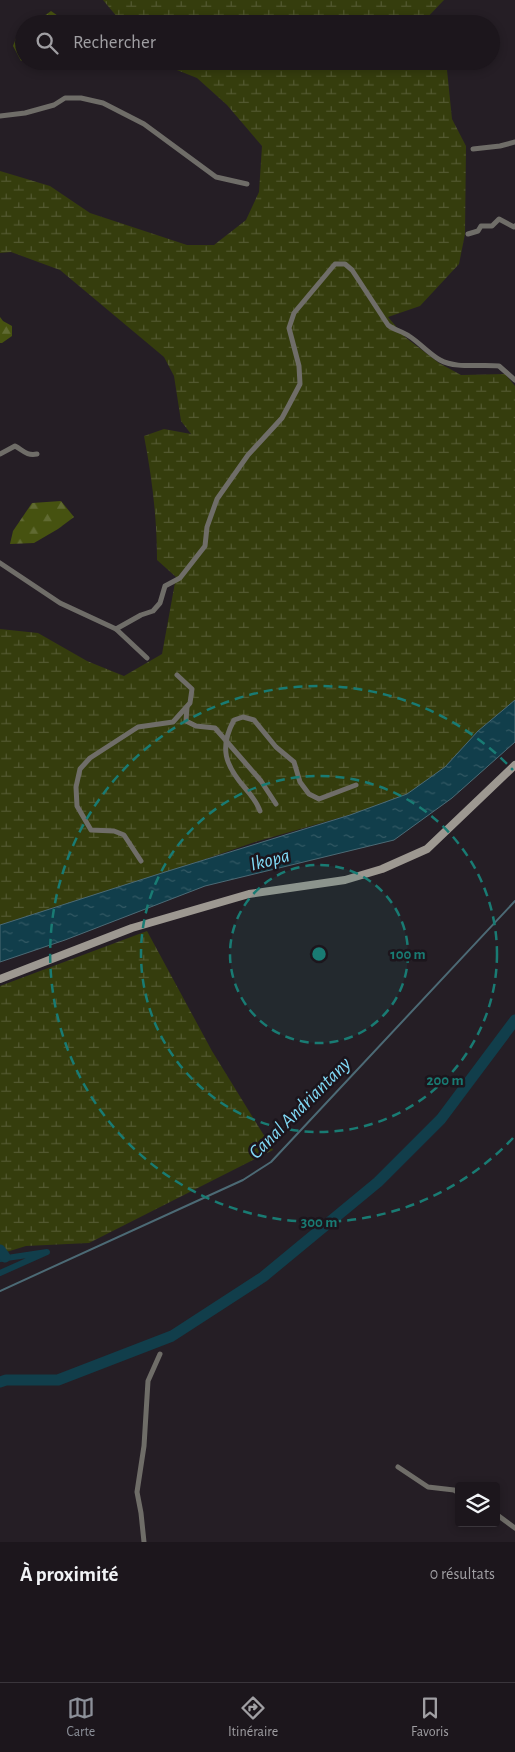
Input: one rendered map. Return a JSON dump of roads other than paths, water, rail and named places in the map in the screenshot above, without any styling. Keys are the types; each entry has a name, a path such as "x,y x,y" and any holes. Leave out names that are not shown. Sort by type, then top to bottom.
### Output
{"main road":[{"path":"0,979 132,928 249,894 345,880 382,870 427,849 515,765"}],"street":[{"path":"0,116 25,113 54,105 65,98 81,98 103,103 144,124 216,177 248,184"},
{"path":"473,149 515,142"},
{"path":"468,234 478,231 481,226 492,226 499,219 514,228 515,226"},
{"path":"116,629 141,615 153,612 160,603 165,586 180,578 205,546 207,527 217,499 248,455 282,418 300,384 299,366 289,328 294,313 335,264 346,264 388,324 395,330 408,335 424,350 442,361 456,365 498,366 515,380"},
{"path":"0,454 15,446 21,452 37,454"},
{"path":"0,562 60,603 116,629 147,658"},
{"path":"141,860 124,835 114,831 91,830 77,806 76,787 80,769 90,758 138,727 173,722 190,704 192,689 177,675"},
{"path":"187,707 186,721 196,726 215,728 261,781 276,804"},
{"path":"260,811 254,798 229,766 226,750 227,734 234,720 243,717 254,720 276,747 294,762 300,782 309,794 319,799 356,785"},
{"path":"144,1542 137,1492 144,1446 148,1381 160,1354"},
{"path":"398,1467 428,1487 455,1491"},
{"path":"500,1517 515,1528"}],"water":[{"path":"515,700 515,742 452,798 394,840 205,886 65,940 0,962 0,925 350,815 407,794 445,767 478,731"}],"waterway":[{"name":"Canal Andriantany","path":"0,1291 243,1180 271,1162 515,901"},
{"path":"0,1382 6,1380 58,1380 172,1336 263,1277 378,1182 441,1119 515,1020"},
{"name":"Ikopa","path":"0,1250 5,1257"},
{"path":"0,1259 47,1252 0,1273"}]}
